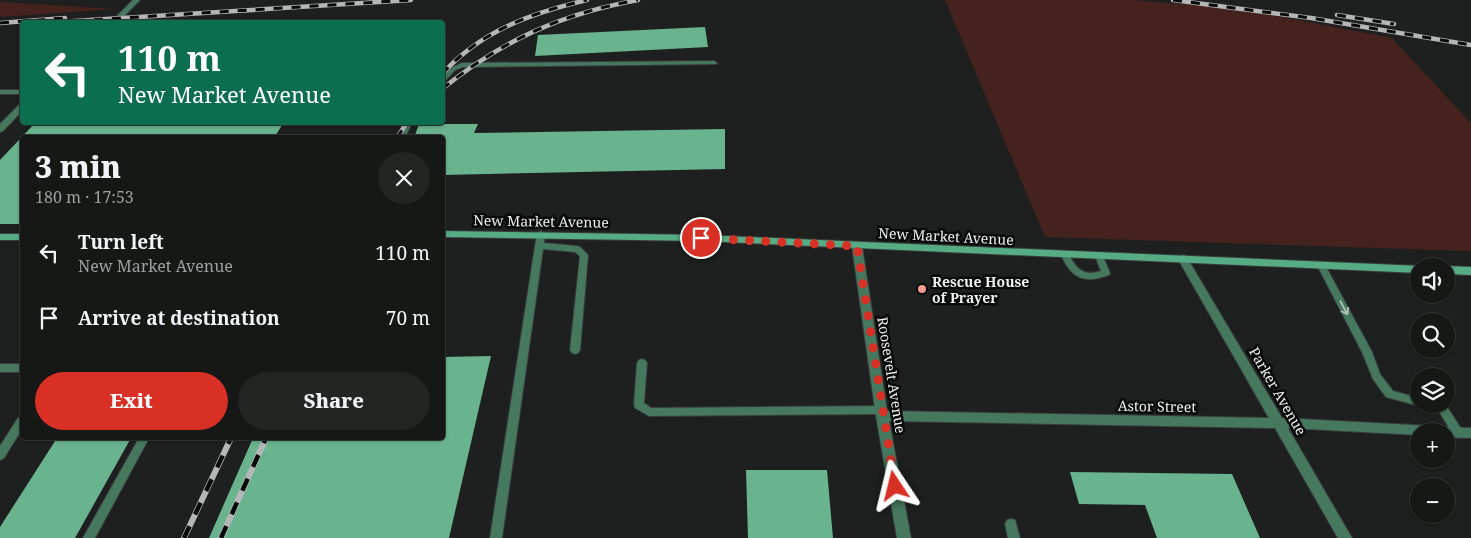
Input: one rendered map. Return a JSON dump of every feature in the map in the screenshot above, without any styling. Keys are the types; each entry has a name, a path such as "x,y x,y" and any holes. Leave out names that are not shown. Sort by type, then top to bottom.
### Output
{"main road":[{"name":"New Market Avenue","path":"445,234 701,238 1410,269"},
{"path":"0,237 20,237"},
{"path":"1455,270 1471,271"}],"street":[{"path":"116,20 137,0"},
{"path":"0,128 20,109"},
{"name":"Roosevelt Avenue","path":"857,246 882,413 904,538"},
{"name":"Parker Avenue","path":"1183,260 1280,422 1345,538"},
{"name":"Astor Street","path":"882,413 1280,422 1410,430"},
{"path":"1455,432 1471,434"}],"lane":[{"path":"445,79 453,70 462,65 714,63"},
{"path":"0,92 20,92"},
{"path":"496,538 541,234"},
{"path":"539,246 577,249 584,255 575,350"},
{"path":"1065,255 1071,269 1078,275 1100,276 1106,274 1099,256"},
{"path":"1321,265 1367,352 1376,376 1390,394 1410,400"},
{"path":"642,362 639,405 648,412 882,413"},
{"path":"0,368 20,368"},
{"path":"0,455 20,424"},
{"path":"89,538 143,440"},
{"path":"1011,524 1014,538"}],"shaded area":[{"path":"945,0 1131,0 1205,6 1282,17 1392,38 1471,123 1471,251 1045,237"},
{"path":"0,2 116,9 0,17"}],"building":[{"path":"705,27 708,47 535,56 538,35"},
{"path":"445,124 478,124 474,133 725,129 725,169 445,175 445,135 415,135 419,125"},
{"path":"33,125 282,125 276,135 24,135"},
{"path":"20,139 20,224 0,224 0,160"},
{"path":"491,356 449,538 209,538 252,440 445,440 445,357"},
{"path":"56,440 130,440 75,538 0,538 0,527"},
{"path":"746,470 827,470 833,538 748,538"},
{"path":"1070,472 1232,474 1260,538 1157,538 1145,505 1079,504"}],"railway":[{"path":"90,20 411,0"},
{"path":"445,71 473,46 490,35 546,11 587,0"},
{"path":"445,87 488,56 534,31 583,13 638,0"},
{"path":"1173,0 1311,18 1471,45"},
{"path":"1337,15 1394,24"},
{"path":"39,20 65,18"},
{"path":"0,23 20,21"},
{"path":"399,135 405,125"},
{"path":"184,538 230,440"},
{"path":"221,538 265,440"}],"place":[{"name":"Rescue House of Prayer","path":"922,289"}],"route":[{"path":"701,238 857,246 882,416 895,486"}]}
